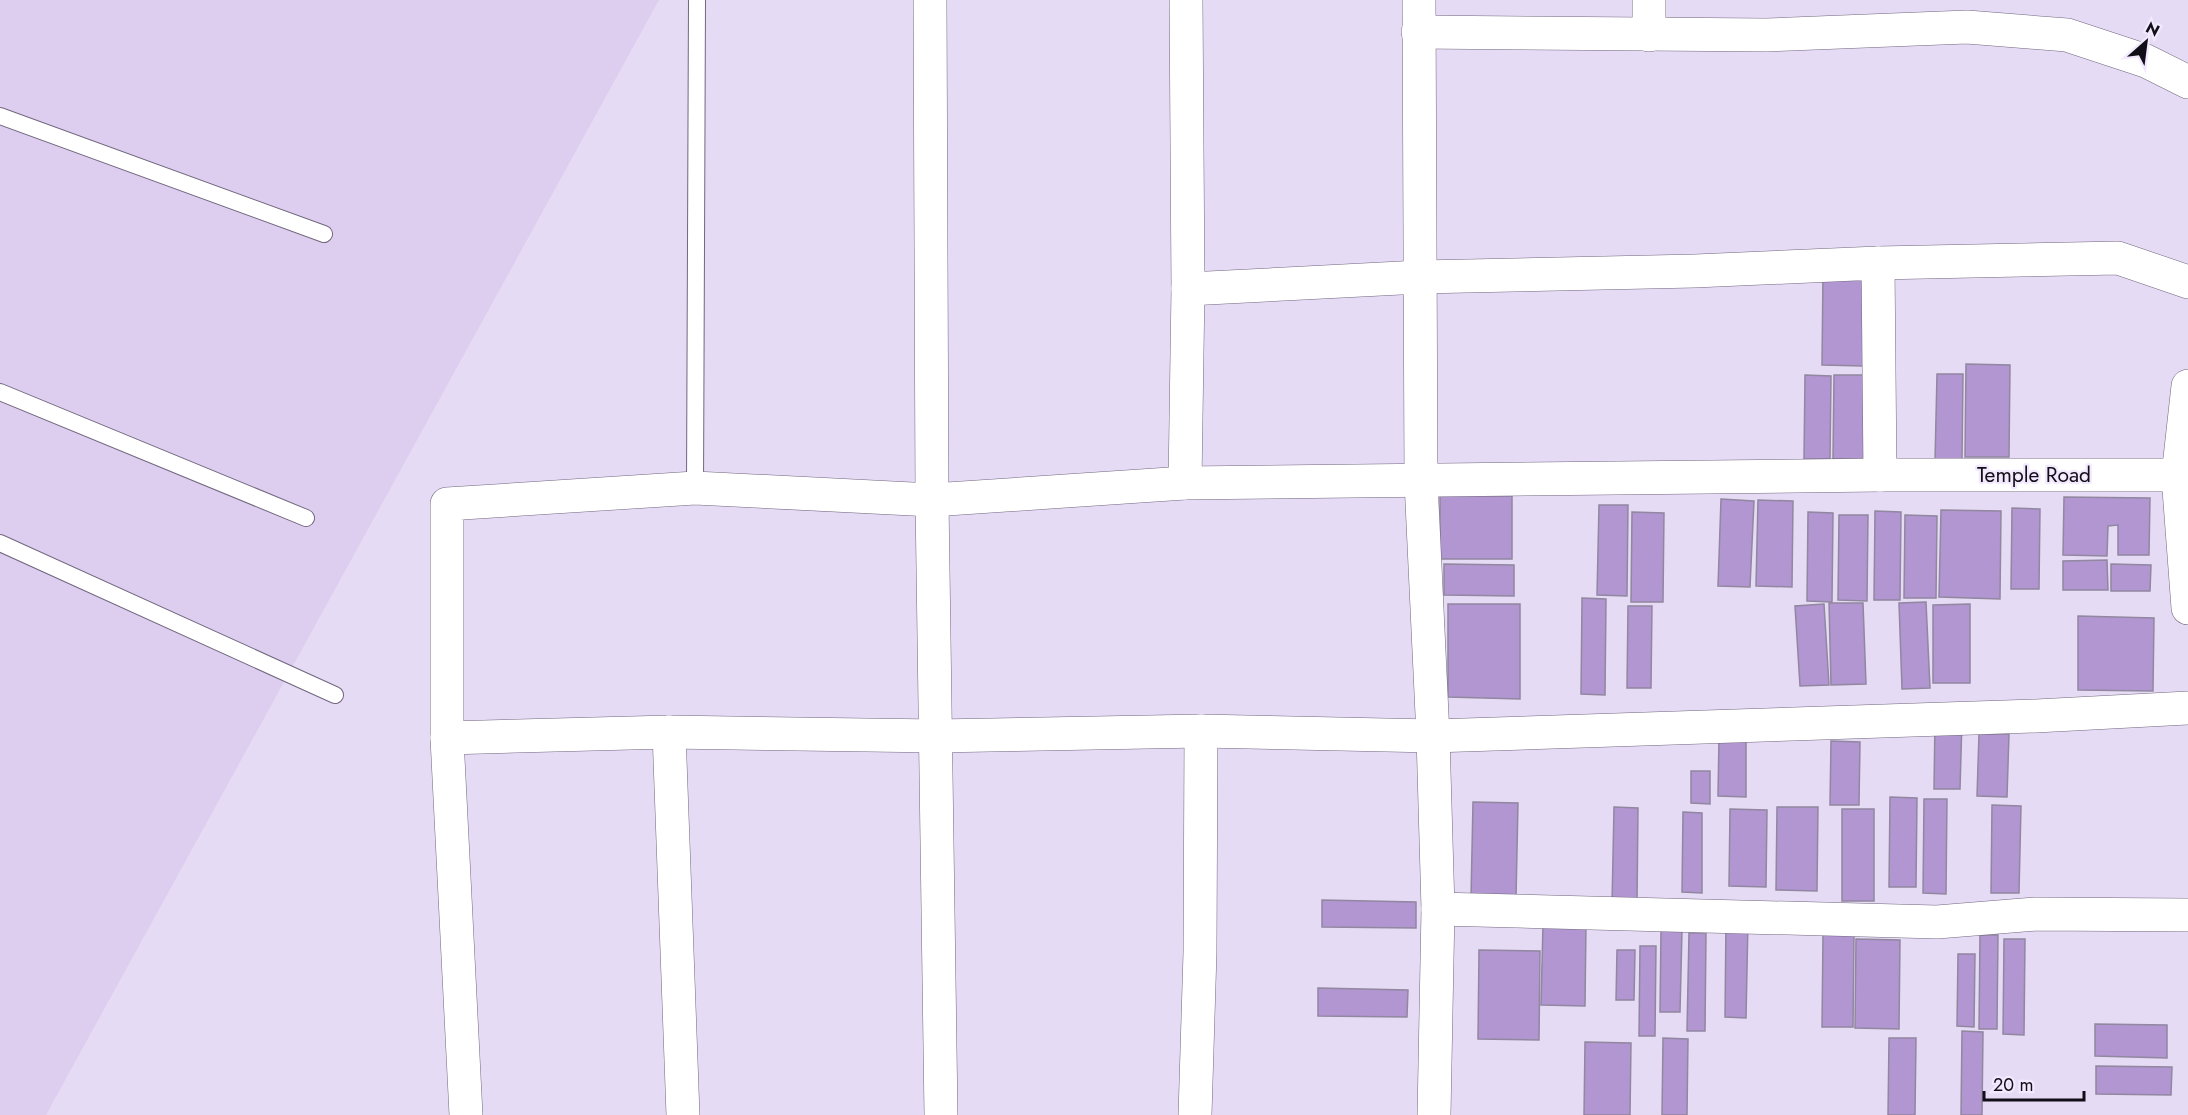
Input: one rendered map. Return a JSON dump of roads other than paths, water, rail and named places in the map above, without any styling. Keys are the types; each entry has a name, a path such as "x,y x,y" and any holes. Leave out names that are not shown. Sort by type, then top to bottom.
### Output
{"street":[{"path":"930,0 932,500 941,1115"},
{"path":"1185,483 1188,289 1186,0"},
{"path":"1419,0 1421,481 1433,736 1438,909 1434,1115"},
{"path":"1649,0 1650,35"},
{"path":"1418,32 1767,35 1967,27 2067,35 2146,61 2188,82"},
{"path":"1188,289 1420,278 1695,271 1878,263 2118,258 2188,282"},
{"path":"1878,263 1880,475"},
{"path":"2188,386 2183,476 2188,608"},
{"name":"Temple Road","path":"447,738 447,504 695,488 932,500 1185,483 1880,475 2183,476"},
{"path":"466,1115 447,738 669,732 937,736 1201,731 1433,736 2025,716 2188,708"},
{"path":"1196,1115 1200,952 1201,731"},
{"path":"669,732 683,1115"},
{"path":"1438,909 1937,922 2037,914 2188,915"}],"lane":[{"path":"695,488 696,0"},
{"path":"0,116 324,234"},
{"path":"0,392 306,518"},
{"path":"0,543 335,695"}]}
